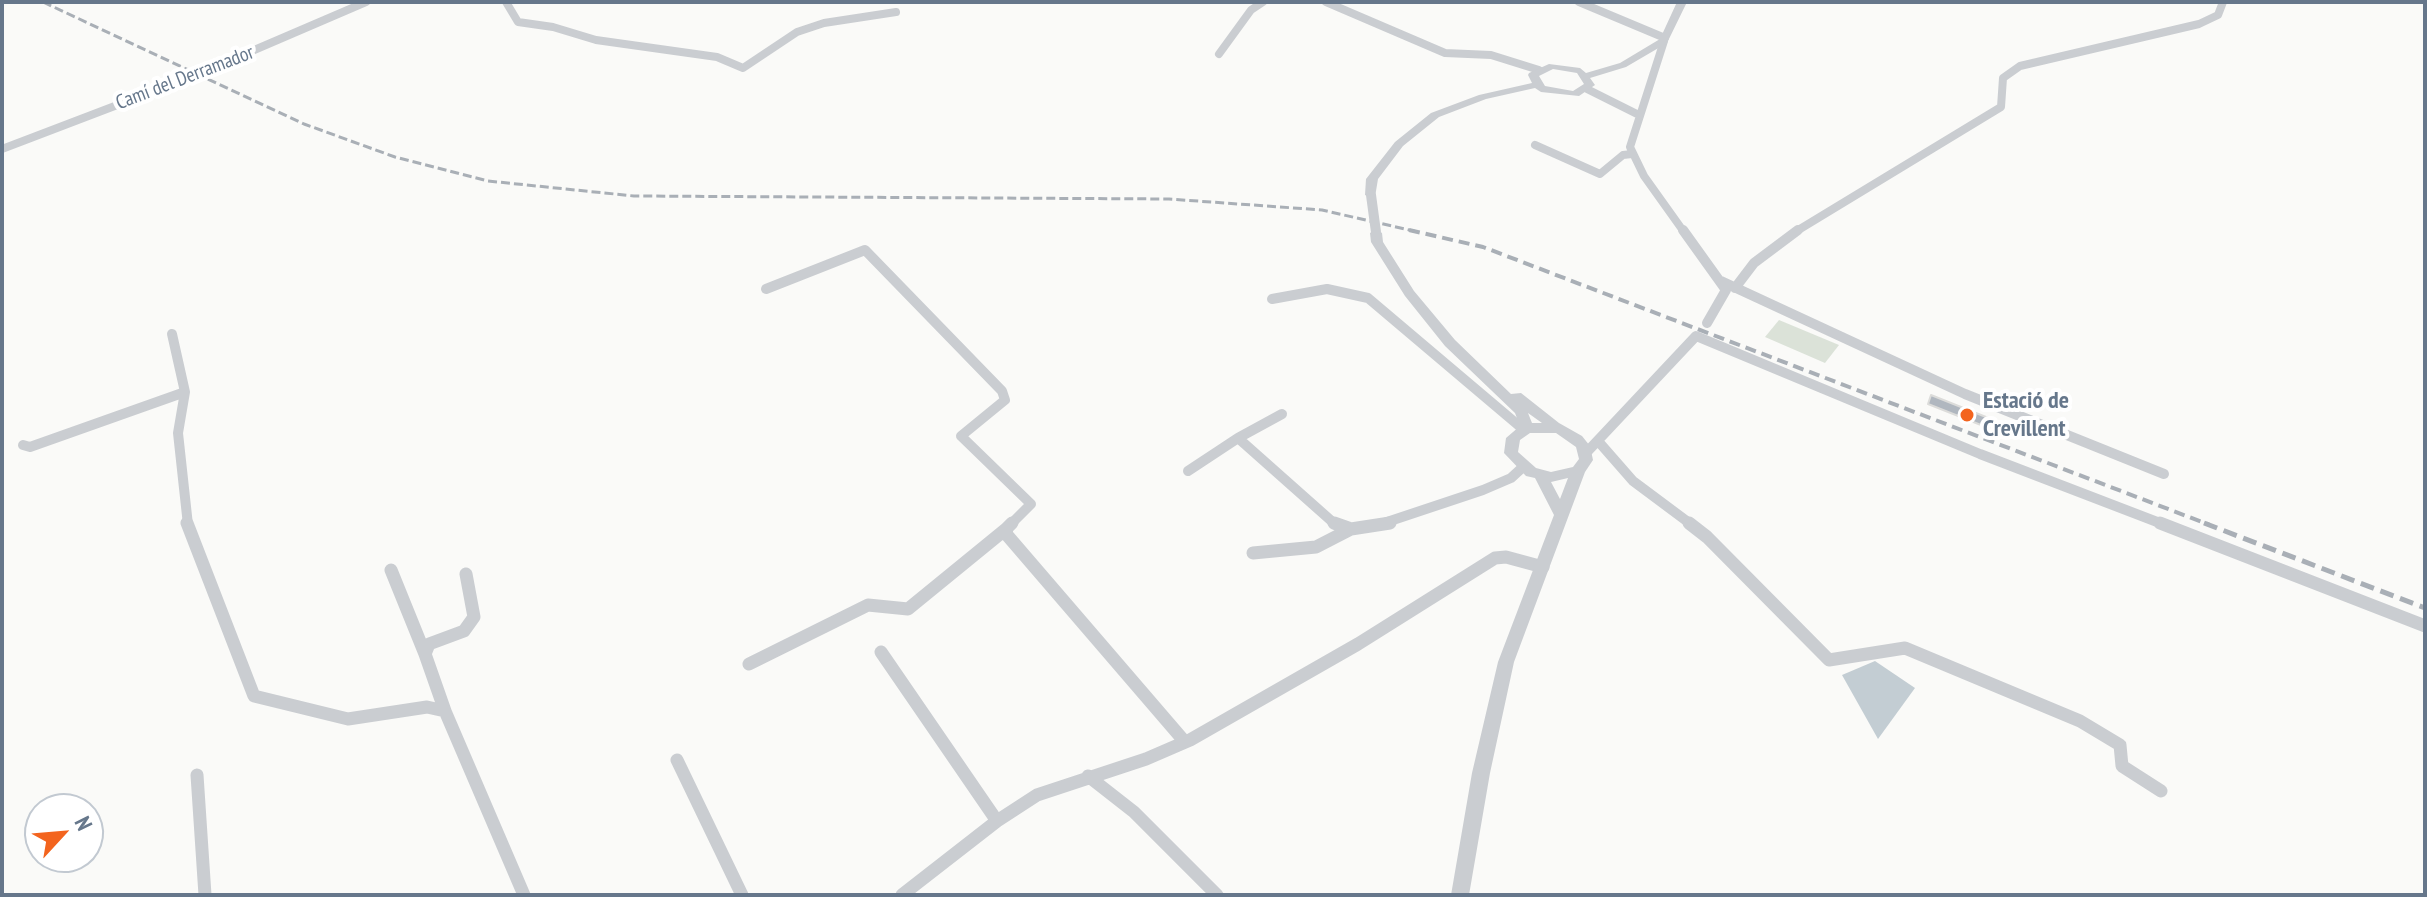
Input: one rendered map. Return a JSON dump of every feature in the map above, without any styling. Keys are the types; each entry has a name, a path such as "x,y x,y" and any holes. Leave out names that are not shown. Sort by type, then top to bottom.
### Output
{"street":[{"name":"Camí del Derramador","path":"2,149 222,64 366,2"},
{"path":"506,2 518,22 553,27 596,40 717,57 743,68 797,32 824,23 896,12"},
{"path":"1219,54 1251,10 1263,2"},
{"path":"1326,2 1445,53 1491,55 1539,70 1561,66 1586,76 1590,80 1587,89"},
{"path":"1579,2 1664,40"},
{"path":"1682,2 1664,40 1630,147 1644,176 1726,290 1707,323"},
{"path":"1735,288 1754,263 1817,216 2001,107 2003,78 2020,66 2199,24 2218,15 2223,2"},
{"path":"1586,76 1623,65 1664,40"},
{"path":"1536,85 1533,75 1539,70"},
{"path":"1525,429 1521,411 1440,330 1409,293 1377,242 1372,179 1399,144 1435,115 1483,97 1536,85 1566,95 1587,89 1639,115"},
{"path":"1535,145 1600,174 1623,155 1632,154"},
{"path":"749,664 868,605 908,609 1006,529 1031,504 961,436 1005,400 1002,391 865,250 766,289"},
{"path":"1721,281 1965,394 2164,474"},
{"path":"1272,299 1327,289 1368,298 1525,429 1559,428"},
{"path":"1440,330 1458,341 1533,411 1577,439 1586,453"},
{"path":"172,334 185,392 178,433 184,516 254,696 348,719 427,707 445,711"},
{"path":"1460,895 1481,773 1506,662 1578,471 1586,453 1696,336 1980,454 2425,626"},
{"path":"23,445 30,447 185,392"},
{"path":"1188,471 1282,414"},
{"path":"1525,429 1510,445 1511,453 1523,467 1541,476 1561,477 1578,471"},
{"path":"1238,438 1315,509 1337,526 1351,529 1389,524 1511,478 1523,467"},
{"path":"1598,441 1633,481 1707,537 1829,660 1905,648 2080,721 2120,745 2122,766 2161,791"},
{"path":"1541,476 1562,516"},
{"path":"1006,529 1082,625 1185,742"},
{"path":"1253,553 1316,547 1351,529"},
{"path":"902,895 997,821 1037,795 1146,759 1185,742 1358,644 1495,558 1506,557 1543,567"},
{"path":"391,570 445,711 524,895"},
{"path":"425,654 429,644 464,631 474,617 466,574"},
{"path":"881,652 997,821"},
{"path":"677,760 742,895"},
{"path":"197,775 205,895"},
{"path":"1088,776 1134,812 1217,895"}],"shaded area":[{"path":"1779,320 1839,345 1825,363 1765,337"},
{"path":"1875,661 1915,688 1878,739 1842,675"}],"building":[{"name":"Estació de Crevillent","path":"1931,395 1996,421 1991,429 1928,404"}],"railway":[{"path":"43,2 304,124 395,157 488,181 634,196 1169,199 1322,210 1418,232"},
{"path":"1409,230 1483,247 2210,525"},
{"path":"2204,523 2425,608"}],"place":[{"name":"Estació de Crevillent","path":"1967,415"}]}
